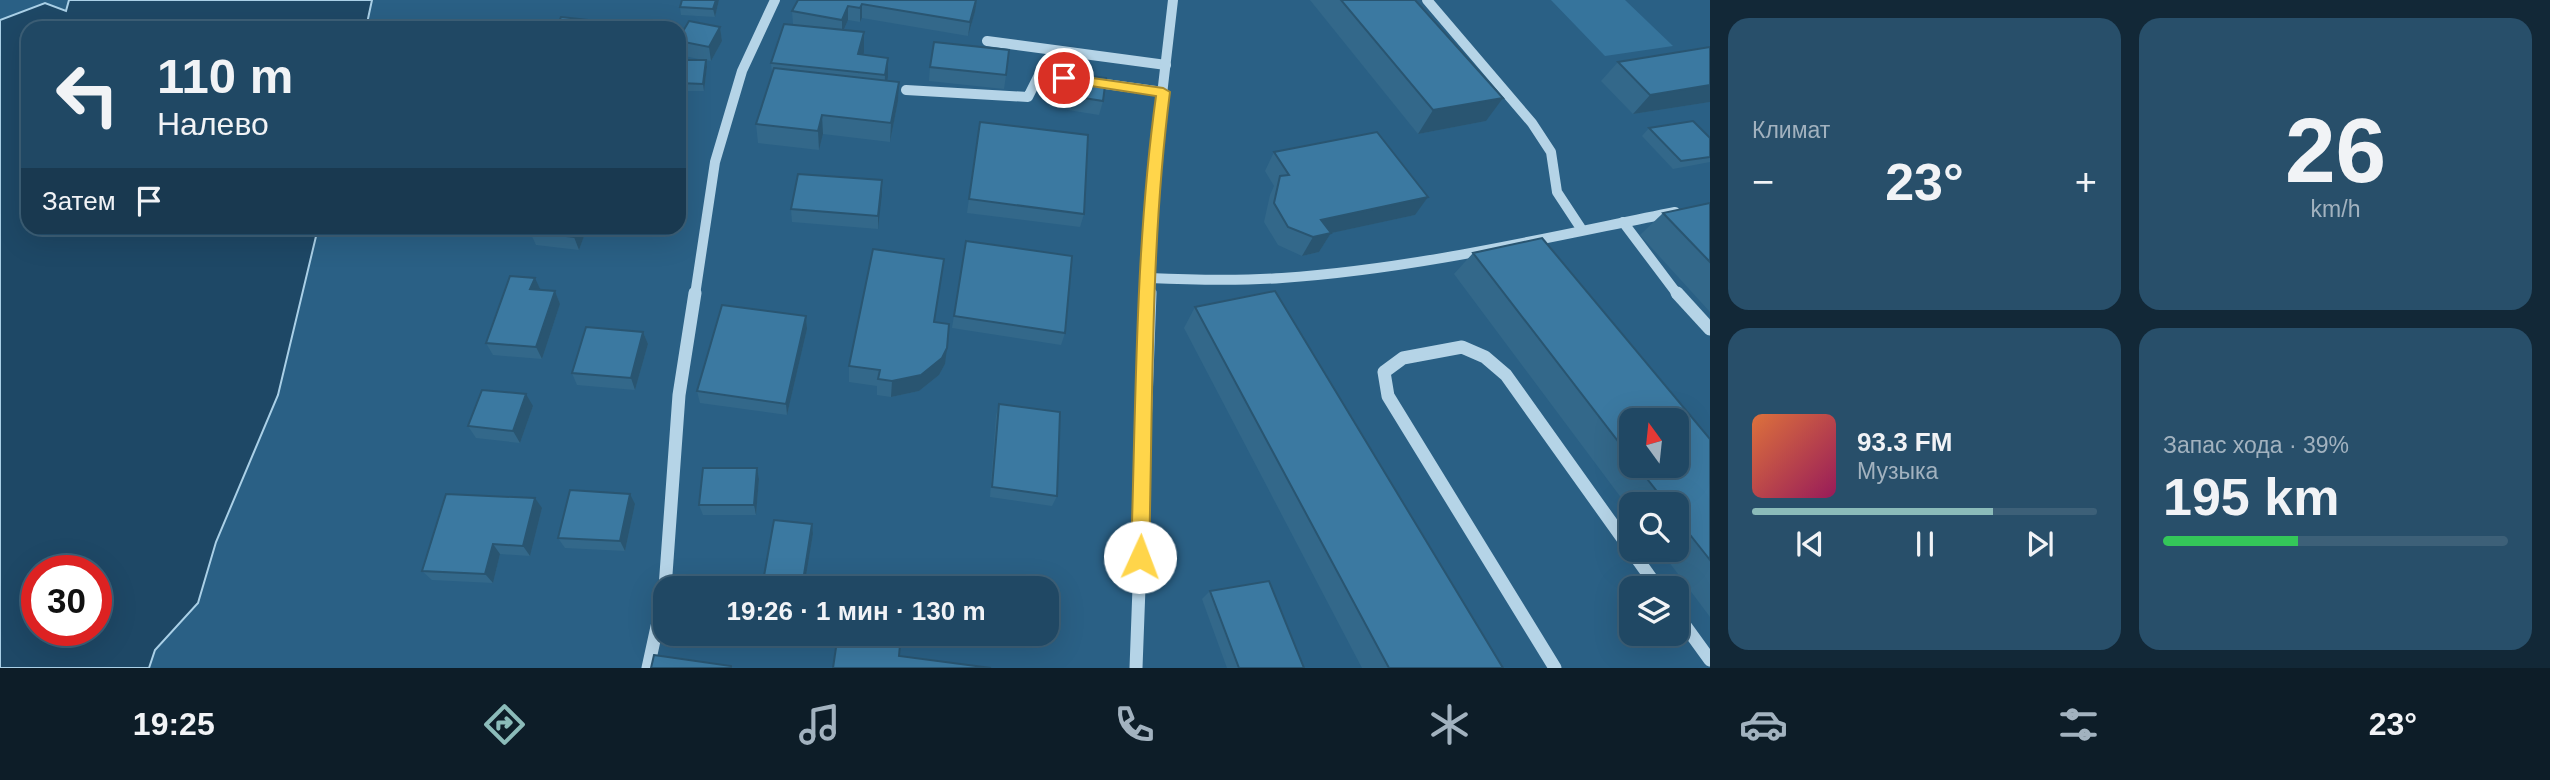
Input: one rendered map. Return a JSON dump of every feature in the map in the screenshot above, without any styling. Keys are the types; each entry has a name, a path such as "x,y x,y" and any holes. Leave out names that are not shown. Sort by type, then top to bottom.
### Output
{"street":[{"path":"666,576 679,394 715,162 743,72 775,0"},
{"path":"1136,668 1155,155 1173,0"},
{"path":"1427,0 1532,123 1551,152 1557,192 1582,230"},
{"path":"987,41 1166,65"},
{"path":"906,90 1028,97 1039,75 1163,92"},
{"path":"1149,278 1301,276 1463,253 1685,210"},
{"path":"1623,222 1666,281 1710,329"},
{"path":"1555,668 1388,396 1384,372 1403,358 1462,347 1485,357 1506,375 1649,576"},
{"path":"1689,631 1710,660"},
{"path":"648,668 653,645"}],"shaded area":[{"path":"69,0 372,0 368,21 21,21 21,235 316,235 278,395 216,542 198,603 155,650 149,668 0,668 0,20 45,3 66,11"},
{"path":"1551,0 1625,0 1673,46 1605,56"}],"building":[{"path":"682,0 716,0 713,9 680,7"},
{"path":"798,0 976,0 970,22 862,4 860,8 848,6 842,20 792,11"},
{"path":"1341,0 1415,0 1503,98 1433,110"},
{"path":"561,17 589,20 588,21 559,21"},
{"path":"689,21 720,27 709,47 686,42 686,26"},
{"path":"784,24 864,32 858,54 888,58 885,75 771,63"},
{"path":"934,42 1009,50 1006,75 930,67"},
{"path":"1710,47 1710,85 1650,95 1618,62"},
{"path":"686,60 706,60 703,84 686,83"},
{"path":"774,68 899,82 891,123 822,115 818,131 756,124"},
{"path":"1055,71 1106,78 1103,101 1052,93"},
{"path":"1693,121 1710,138 1710,157 1681,161 1649,128"},
{"path":"980,122 1088,135 1084,214 969,199"},
{"path":"1377,132 1428,197 1321,220 1331,233 1313,237 1288,227 1274,203 1280,176 1289,175 1274,152"},
{"path":"798,174 882,180 878,216 791,209"},
{"path":"1710,203 1710,262 1663,213"},
{"path":"1542,238 1684,408 1619,408 1619,442 1473,253"},
{"path":"966,241 1072,256 1065,333 954,316"},
{"path":"873,249 944,259 934,322 949,324 947,348 942,358 921,375 892,381 878,379 880,370 849,366"},
{"path":"510,276 535,278 530,289 555,291 536,347 486,343"},
{"path":"1275,291 1503,668 1389,668 1195,307"},
{"path":"722,305 806,316 786,404 697,391"},
{"path":"586,327 643,332 631,378 572,373"},
{"path":"482,390 526,394 513,431 468,426"},
{"path":"999,404 1060,412 1057,496 992,487"},
{"path":"1689,414 1710,439 1710,560 1689,533 1689,492 1658,492 1646,478 1689,478"},
{"path":"703,468 757,468 754,505 699,505"},
{"path":"570,490 630,494 620,541 558,538"},
{"path":"446,494 535,498 523,546 493,544 485,574 422,571"},
{"path":"774,520 812,524 804,576 764,576"},
{"path":"1269,581 1304,668 1239,668 1210,591"},
{"path":"836,646 900,646 899,656 991,668 833,668"},
{"path":"654,655 731,666 731,668 651,668"}],"route":[{"path":"1064,78 1163,92 1155,155 1140,557"}]}
